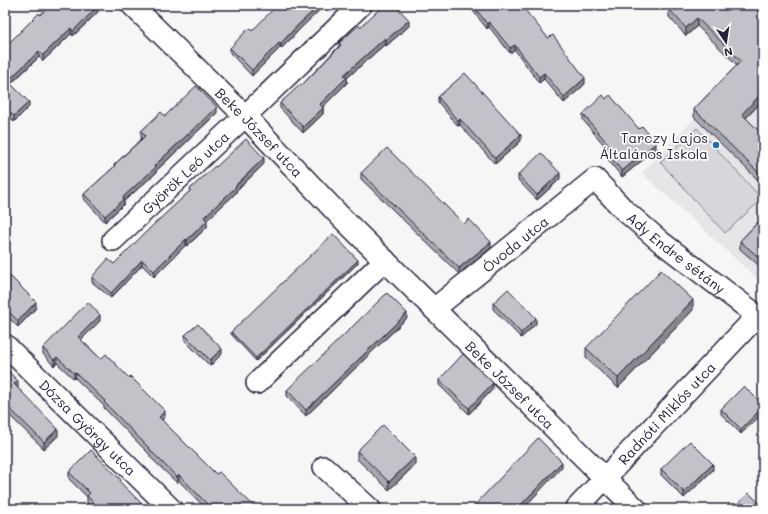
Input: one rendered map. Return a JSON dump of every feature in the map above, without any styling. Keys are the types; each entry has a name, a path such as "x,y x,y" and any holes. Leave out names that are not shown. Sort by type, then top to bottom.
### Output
{"street":[{"name":"Beke József utca","path":"132,5 246,116 341,217 636,509"},
{"name":"Györök Leó utca","path":"113,240 246,116 361,5"},
{"name":"Óvoda utca","path":"434,309 595,179"},
{"name":"Ady Endre sétány","path":"595,179 624,210 661,242 760,318"},
{"path":"258,383 385,260"},
{"name":"Radnóti Miklós utca","path":"576,509 604,478 760,318"},
{"name":"Dózsa György utca","path":"5,344 172,509"},
{"path":"324,467 370,509"}],"shaded area":[{"name":"Tarczy Lajos Általános Iskola","path":"763,46 763,284 642,173"},
{"path":"697,128 762,199 725,233 660,162"}],"building":[{"path":"51,5 98,6 73,31 71,28 43,55 39,51 8,81 29,102 14,116 5,107 5,47 39,13 40,15"},
{"path":"277,5 282,8 284,5 320,5 252,70 230,48 249,28 252,31"},
{"path":"384,5 395,5 409,20 386,40 385,38 344,75 347,77 320,104 323,108 303,127 280,103 301,84 302,85 341,45 339,43 359,25 360,27"},
{"path":"473,5 519,5 523,11 525,10 548,38 553,35 585,78 564,97 544,73 539,77 515,45 510,48 489,22 487,24"},
{"path":"673,5 763,5 763,92 742,114 763,135 762,176 694,109 741,61 697,18 686,28 669,9"},
{"path":"465,73 521,135 495,158 460,119 458,121 438,97"},
{"path":"196,86 217,107 154,166 156,167 123,197 124,199 105,216 84,194 145,136 141,131 161,112 165,116"},
{"path":"603,95 606,99 610,95 639,129 642,126 656,143 622,171 608,154 613,150 583,114"},
{"path":"246,139 264,158 204,217 207,221 187,240 186,239 154,271 142,260 111,293 92,277 108,259 114,264 191,190 190,189"},
{"path":"387,148 464,224 469,219 491,242 459,268 361,173"},
{"path":"541,153 560,173 537,195 518,175"},
{"path":"763,217 763,261 740,241"},
{"path":"333,234 358,260 256,358 231,332"},
{"path":"661,270 693,300 618,378 586,348"},
{"path":"5,271 36,302 18,321 5,308"},
{"path":"508,289 536,318 521,333 493,303"},
{"path":"387,293 407,313 306,410 287,390"},
{"path":"88,302 100,315 78,337 101,359 106,354 129,378 130,376 165,411 159,417 216,474 219,472 257,509 212,509 179,475 177,477 150,450 104,402 105,401 75,372 74,373 57,357 54,360 43,348"},
{"path":"198,324 222,349 210,360 185,335"},
{"path":"463,354 493,383 469,408 439,380"},
{"path":"5,368 18,381 14,384 58,429 44,442 5,404"},
{"path":"744,386 763,405 763,407 741,429 721,409"},
{"path":"383,425 415,457 389,482 357,451"},
{"path":"538,438 562,462 517,509 471,509"},
{"path":"690,441 713,464 684,492 661,469"},
{"path":"91,450 144,506 142,509 100,509 87,496 90,493 69,472"},
{"path":"749,493 763,507 763,509 732,509"}],"place":[{"name":"Tarczy Lajos Általános Iskola","path":"716,145"}]}
